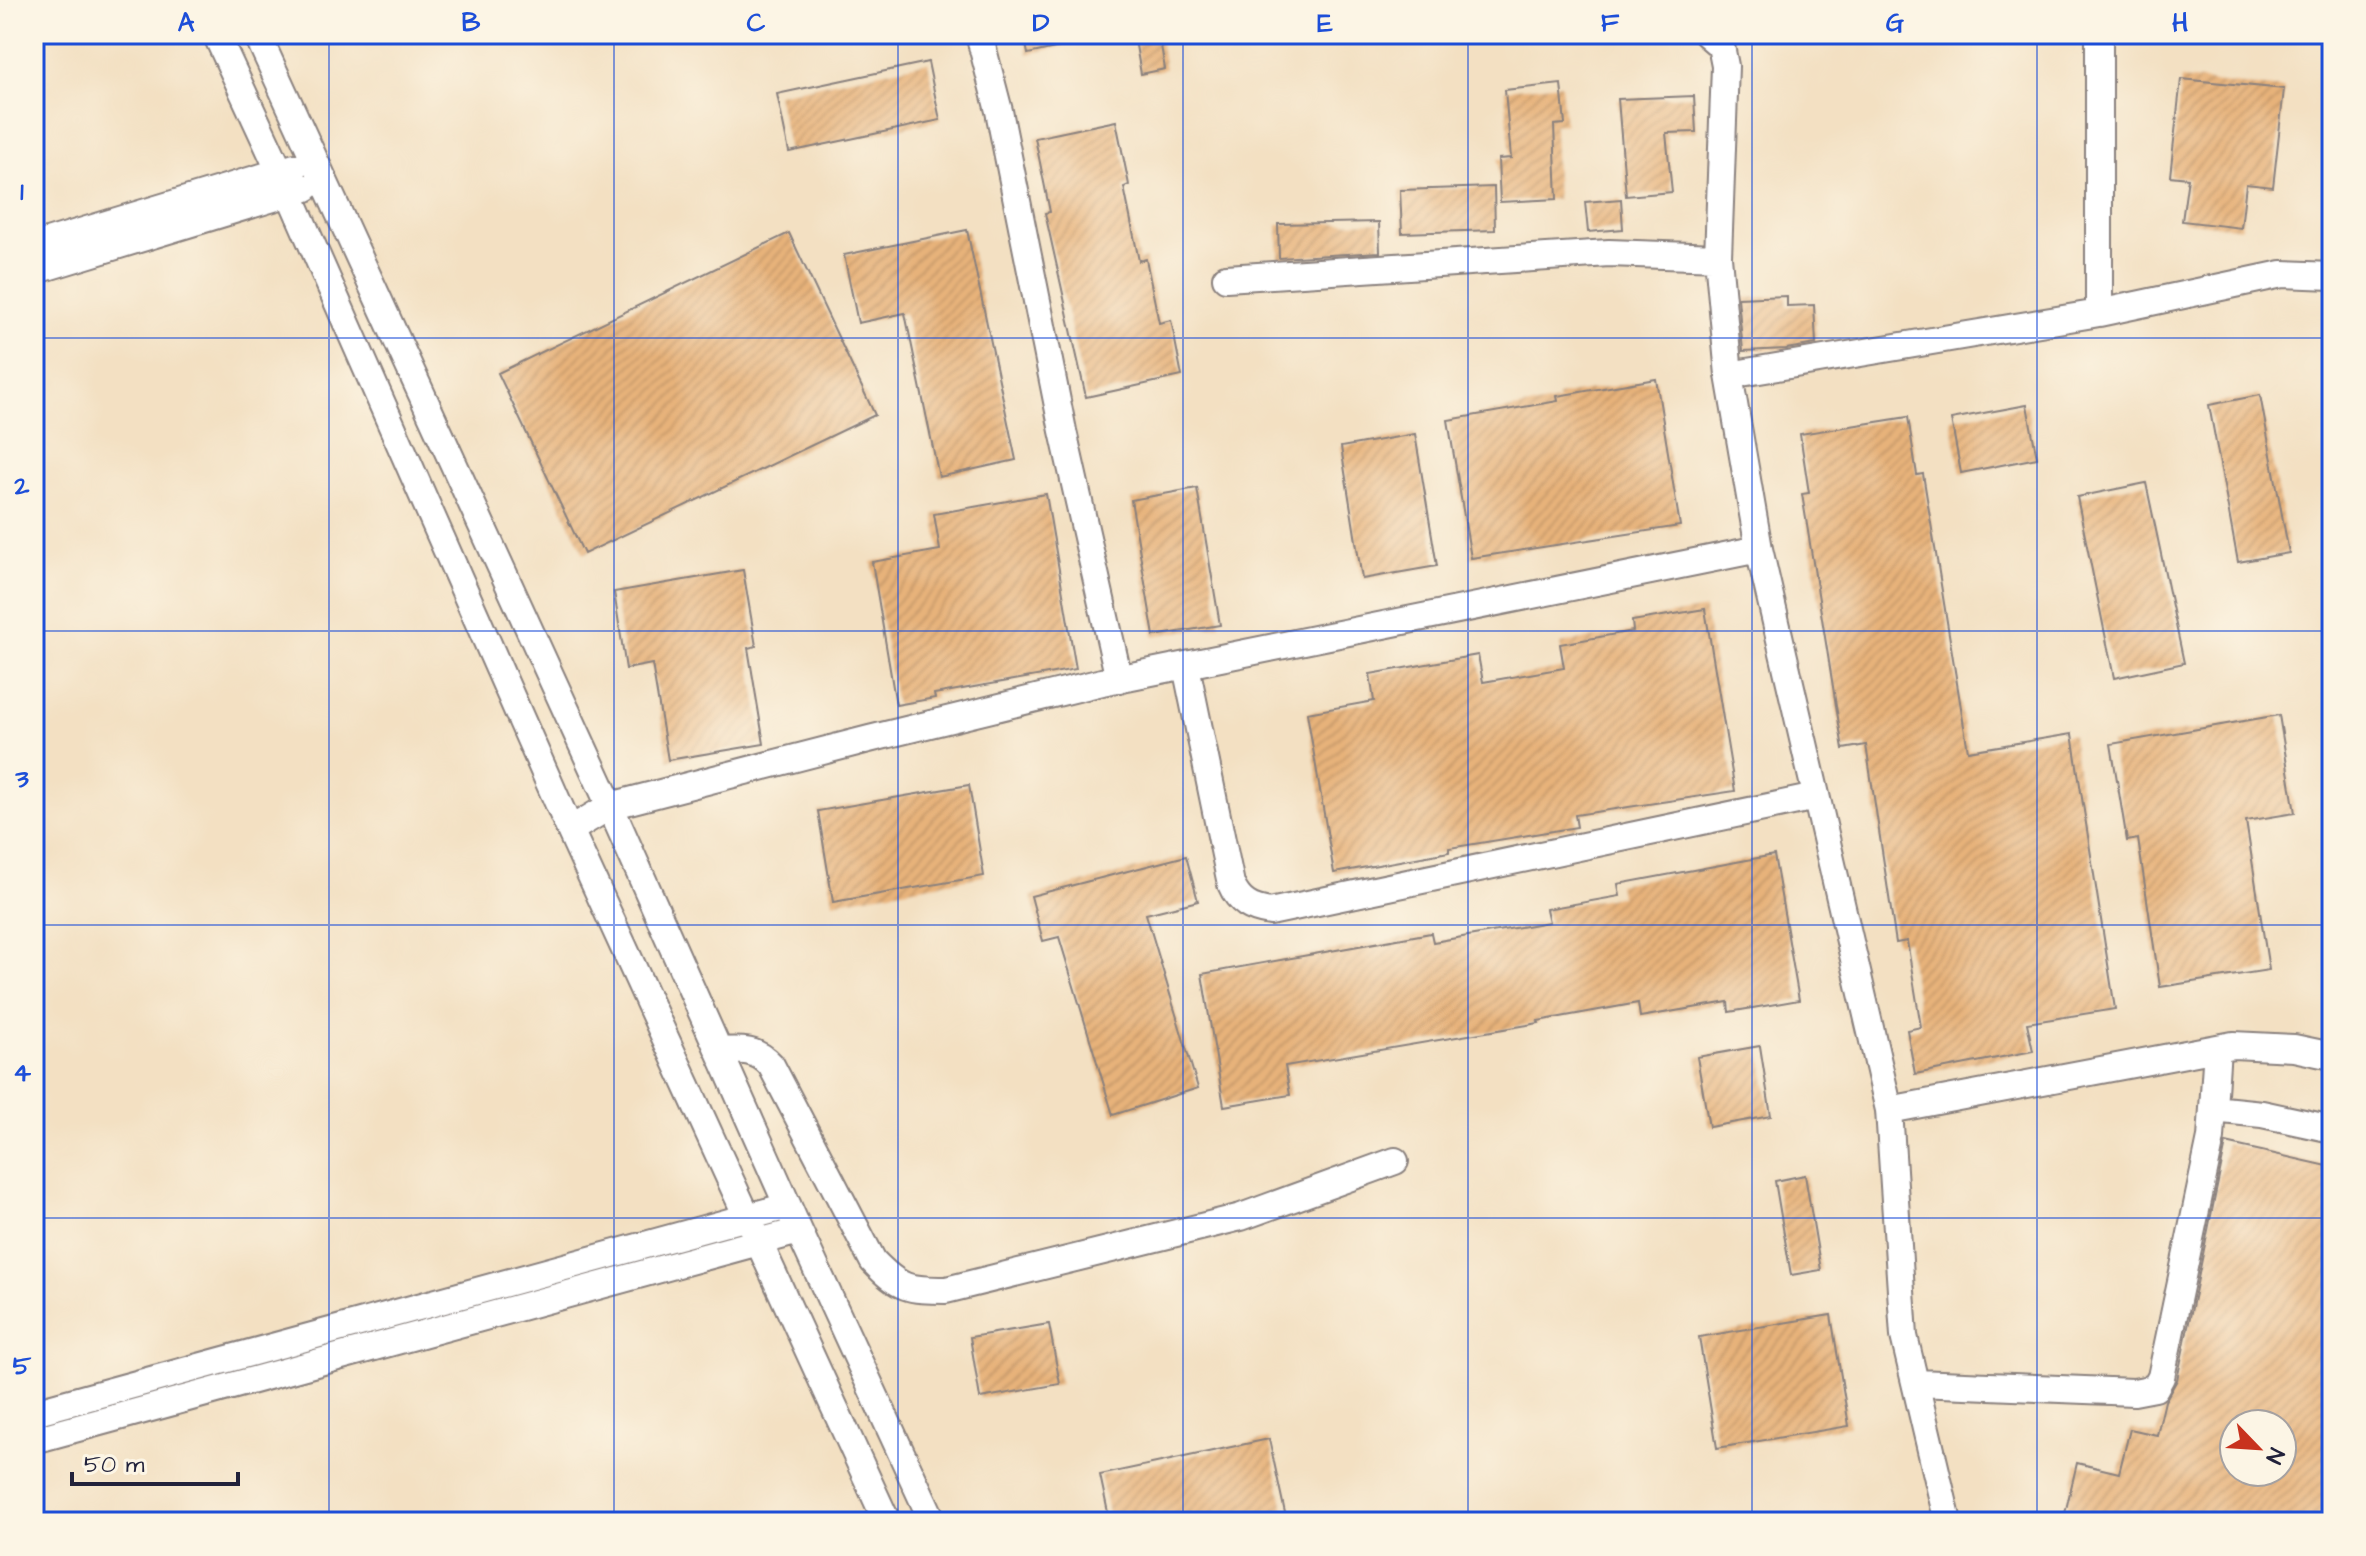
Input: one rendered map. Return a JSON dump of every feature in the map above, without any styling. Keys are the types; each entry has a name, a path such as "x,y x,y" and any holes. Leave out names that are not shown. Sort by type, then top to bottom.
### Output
{"street":[{"path":"216,34 570,830 887,1522"},
{"path":"257,34 933,1522"},
{"path":"979,34 999,111 1063,431 1119,679"},
{"path":"1707,34 1721,46 1725,66 1718,257 1729,375 1759,549 1889,1110 1904,1336 1948,1522"},
{"path":"2099,34 2099,313"},
{"path":"34,271 320,171"},
{"path":"34,246 284,183"},
{"path":"1226,278 1609,253 1718,257"},
{"path":"1729,375 2099,313 2282,274 2332,276"},
{"path":"420,493 458,474"},
{"path":"570,830 610,806 1119,679 1759,549"},
{"path":"1186,666 1231,884 1243,904 1257,910 1270,912 1816,797"},
{"path":"1889,1110 2233,1045 2294,1048 2332,1056"},
{"path":"1917,1383 2134,1392 2155,1388 2161,1377 2211,1138 2217,1048"},
{"path":"719,1051 749,1050 763,1056 771,1065 873,1261 894,1282 916,1290 946,1290 1241,1217 1395,1161"},
{"path":"2213,1109 2262,1114 2332,1129"},
{"path":"34,1412 788,1206"},
{"path":"34,1440 799,1231"}],"building":[{"path":"1024,34 1081,34 1082,42 1028,54"},
{"path":"1134,34 1159,34 1165,69 1141,74"},
{"path":"928,62 940,120 789,152 777,94"},
{"path":"2181,79 2284,89 2273,187 2246,184 2241,228 2182,221 2188,178 2170,176"},
{"path":"1561,84 1565,124 1554,125 1557,199 1500,202 1498,159 1511,158 1505,90"},
{"path":"1694,96 1696,132 1666,133 1672,192 1626,196 1618,99"},
{"path":"1116,121 1129,185 1124,187 1139,261 1146,259 1159,323 1171,320 1182,376 1086,397 1045,213 1050,212 1035,138"},
{"path":"1494,187 1495,230 1402,233 1400,190"},
{"path":"1621,199 1623,229 1588,232 1585,202"},
{"path":"1379,222 1380,252 1279,258 1278,224"},
{"path":"967,230 1016,460 939,477 905,313 858,323 844,255"},
{"path":"789,233 875,415 584,554 498,373"},
{"path":"1787,296 1787,306 1814,305 1816,344 1743,351 1738,298"},
{"path":"1656,379 1680,526 1471,558 1448,420 1558,401 1557,396"},
{"path":"2260,395 2289,553 2238,562 2209,405"},
{"path":"2027,405 2037,458 1961,473 1951,419"},
{"path":"1908,417 1917,475 1923,474 1968,751 2072,734 2115,1009 2027,1023 2033,1051 1915,1074 1907,1030 1921,1027 1907,941 1896,943 1866,745 1843,749 1802,494 1809,493 1800,434"},
{"path":"1415,434 1437,566 1362,579 1341,447"},
{"path":"2146,483 2184,663 2114,678 2077,497"},
{"path":"1197,488 1220,625 1154,636 1131,500"},
{"path":"1046,494 1076,669 934,694 935,698 896,705 872,562 940,550 934,514"},
{"path":"743,570 756,646 748,648 764,744 668,760 652,664 626,669 614,592"},
{"path":"1705,609 1735,791 1575,815 1577,827 1449,848 1449,852 1334,873 1307,713 1374,701 1370,674 1478,655 1483,682 1564,668 1560,644 1633,631 1632,621"},
{"path":"2279,715 2295,813 2246,821 2269,970 2160,987 2138,839 2127,841 2111,744"},
{"path":"969,785 984,876 833,902 818,811"},
{"path":"1774,855 1799,1000 1729,1012 1728,1002 1640,1017 1638,1003 1285,1066 1290,1095 1224,1106 1202,974 1431,933 1433,942 1549,922 1546,909 1620,896 1618,884"},
{"path":"1186,856 1198,901 1146,914 1198,1088 1113,1115 1059,937 1043,941 1031,896"},
{"path":"1760,1046 1771,1116 1709,1127 1697,1057"},
{"path":"2226,1143 2332,1167 2332,1522 2063,1522 2077,1463 2119,1473 2130,1429 2157,1435 2165,1401 2177,1380"},
{"path":"1805,1175 1821,1270 1791,1275 1775,1181"},
{"path":"1831,1315 1849,1426 1717,1448 1699,1337"},
{"path":"1049,1324 1060,1384 980,1398 970,1337"},
{"path":"1269,1439 1287,1522 1110,1522 1100,1475"}]}
